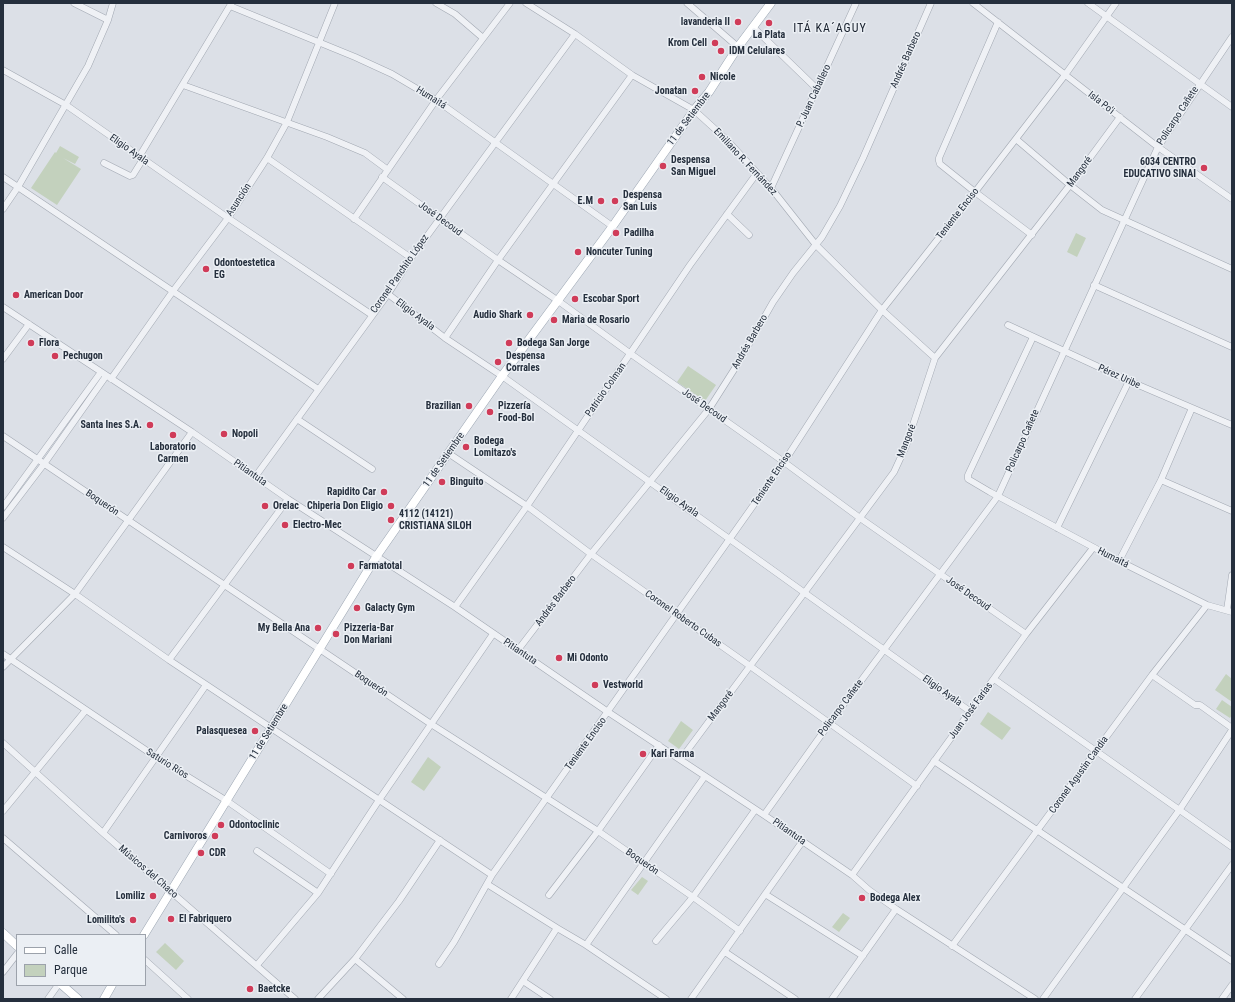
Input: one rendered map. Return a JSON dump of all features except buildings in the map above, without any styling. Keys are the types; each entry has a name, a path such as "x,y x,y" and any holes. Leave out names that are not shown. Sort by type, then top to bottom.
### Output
{"main road":[{"name":"11 de Setiembre","path":"145,934 272,729 376,557 502,376 612,226 694,110 709,92 738,47 771,3"},
{"path":"3,934 16,945"},
{"path":"63,986 78,999"},
{"path":"104,999 111,986"}],"street":[{"path":"74,3 108,20"},
{"path":"3,209 18,187 88,66 108,20 113,3"},
{"name":"Asunción","path":"3,507 37,459 106,376 228,218 267,158 287,122 335,3"},
{"path":"436,3 455,14 483,38"},
{"path":"354,219 436,100 510,3"},
{"name":"Emiliano R. Fernández","path":"526,3 575,34 632,75 694,110 726,140 771,188 816,245 882,310 935,358"},
{"path":"687,3 738,47"},
{"name":"P. Juan Caballero","path":"771,188 856,3"},
{"name":"Andrés Barbero","path":"518,650 591,554 709,409 737,366 773,302 793,273 816,245 831,222 854,178 931,3"},
{"name":"Isla Po'i","path":"973,3 1158,147 1232,199"},
{"path":"1088,3 1232,107"},
{"name":"Teniente Enciso","path":"439,964 454,942 492,875 784,462 882,310 1065,76 1116,3"},
{"path":"104,163 130,176 133,175 141,158 183,85 231,5"},
{"name":"Humaitá","path":"231,5 392,74 436,100 612,226"},
{"path":"998,22 939,158 940,164 1032,235"},
{"path":"753,27 817,89"},
{"name":"Coronel Panchito López","path":"255,477 388,294 411,258 575,34"},
{"name":"Policarpo Cañete","path":"764,815 829,724 998,496 1158,147 1232,37"},
{"name":"Eligio Ayala","path":"3,70 66,105 228,218 372,315"},
{"path":"445,338 552,184 632,75"},
{"path":"183,85 327,137 365,153 388,170"},
{"name":"Mangoré","path":"681,759 894,472 906,446 935,358 1032,235 1120,117"},
{"path":"1016,138 1070,185 1102,210 1232,268"},
{"path":"267,158 411,258"},
{"name":"Patricio Colman","path":"455,608 527,506 690,265 757,173"},
{"path":"3,177 318,389"},
{"name":"José Decoud","path":"382,177 498,260 557,300 940,575 1026,634"},
{"path":"727,214 749,235"},
{"path":"1094,285 1232,347"},
{"name":"Eligio Ayala","path":"388,294 445,338 502,376 971,712"},
{"name":"Pitiantuta","path":"3,306 192,432 255,477 455,608 608,712 764,815 852,875 869,890 896,909 1035,999"},
{"path":"3,359 29,324"},
{"name":"Pérez Uribe","path":"1008,325 1064,352 1232,425"},
{"name":"Humaitá","path":"1033,337 968,475 971,481 1093,548 1207,605 1230,611"},
{"name":"Asunción","path":"3,518 44,464 106,376"},
{"path":"1057,528 1129,381"},
{"path":"1119,561 1160,480 1192,408"},
{"path":"297,419 372,469"},
{"path":"3,667 75,594 192,432"},
{"name":"Boquerón","path":"3,436 431,724 598,831 740,931"},
{"name":"Coronel Roberto Cubas","path":"448,453 527,506 591,554 917,786"},
{"path":"1160,480 1232,511"},
{"path":"169,660 288,499"},
{"path":"3,547 75,594 169,660 492,875"},
{"name":"Juan José Farias","path":"852,875 1026,634 1093,548"},
{"path":"1230,611 1232,575"},
{"name":"Coronel Agustin Candia","path":"952,946 1152,675 1207,605"},
{"path":"257,965 318,893 379,800 493,634"},
{"name":"Saturio Ríos","path":"3,654 156,757 227,801 331,874"},
{"path":"1042,999 1180,809 1232,729 1200,706 1195,706 1152,675"},
{"path":"994,679 1232,847"},
{"path":"103,832 206,684"},
{"path":"3,811 86,710"},
{"name":"Músicos del Chaco","path":"3,743 171,892 295,999"},
{"path":"549,895 598,831 659,745"},
{"path":"934,761 1232,961"},
{"path":"586,945 705,776"},
{"path":"656,941 693,897 755,810"},
{"path":"3,838 115,934"},
{"path":"318,999 355,959 399,901 440,840"},
{"path":"691,999 802,842"},
{"path":"258,851 318,893"},
{"path":"1135,999 1232,865"},
{"path":"487,884 586,945 666,999"},
{"path":"765,894 863,956"},
{"path":"832,999 896,909"},
{"path":"511,999 557,928"},
{"path":"725,952 795,999"},
{"path":"3,972 16,955"},
{"path":"355,959 403,999"},
{"path":"146,961 188,999"},
{"path":"522,981 550,999"},
{"path":"1222,999 1232,985"},
{"path":"48,999 57,986"}],"green space":[{"path":"60,146 79,157 75,164 63,158 81,169 57,205 31,188"},
{"path":"1076,233 1086,238 1077,257 1067,252"},
{"path":"688,366 716,385 705,401 677,382"},
{"path":"1226,674 1232,679 1232,702 1215,690"},
{"path":"1222,700 1232,707 1232,715 1230,718 1216,709"},
{"path":"988,712 1011,728 1002,740 980,724"},
{"path":"681,721 693,730 679,749 668,741"},
{"path":"428,757 441,767 424,791 411,782"},
{"path":"642,877 648,881 638,895 631,890"},
{"path":"843,913 850,918 839,932 832,927"},
{"path":"165,943 184,961 176,970 156,952"}],"place":[{"name":"lavanderia II","path":"738,22"},
{"name":"La Plata","path":"769,23"},
{"name":"Krom Cell","path":"715,43"},
{"name":"IDM Celulares","path":"721,51"},
{"name":"Nicole","path":"702,77"},
{"name":"Jonatan","path":"695,91"},
{"name":"Despensa San Miguel","path":"663,166"},
{"name":"6034 CENTRO EDUCATIVO SINAI","path":"1204,168"},
{"name":"E.M","path":"601,201"},
{"name":"Despensa San Luis","path":"615,201"},
{"name":"Padilha","path":"616,233"},
{"name":"Noncuter Tuning","path":"578,252"},
{"name":"Odontoestetica EG","path":"206,269"},
{"name":"American Door","path":"16,295"},
{"name":"Escobar Sport","path":"575,299"},
{"name":"Audio Shark","path":"530,315"},
{"name":"Maria de Rosario","path":"554,320"},
{"name":"Flora","path":"31,343"},
{"name":"Bodega San Jorge","path":"509,343"},
{"name":"Pechugon","path":"55,356"},
{"name":"Despensa Corrales","path":"498,362"},
{"name":"Brazilian","path":"469,406"},
{"name":"Pizzería Food-Bol","path":"490,412"},
{"name":"Santa Ines S.A.","path":"150,425"},
{"name":"Nopoli","path":"224,434"},
{"name":"Laboratorio Carmen","path":"173,435"},
{"name":"Bodega Lomitazo's","path":"466,447"},
{"name":"Binguito","path":"442,482"},
{"name":"Rapidito Car","path":"384,492"},
{"name":"Orelac","path":"265,506"},
{"name":"Chiperia Don Eligio","path":"391,506"},
{"name":"4112 (14121) CRISTIANA SILOH","path":"391,520"},
{"name":"Electro-Mec","path":"285,525"},
{"name":"Farmatotal","path":"351,566"},
{"name":"Galacty Gym","path":"357,608"},
{"name":"My Bella Ana","path":"318,628"},
{"name":"Pizzeria-Bar Don Mariani","path":"336,634"},
{"name":"Mi Odonto","path":"559,658"},
{"name":"Vestworld","path":"595,685"},
{"name":"Palasquesea","path":"255,731"},
{"name":"Kari Farma","path":"643,754"},
{"name":"Odontoclinic","path":"221,825"},
{"name":"Carnivoros","path":"215,836"},
{"name":"CDR","path":"201,853"},
{"name":"Lomiliz","path":"153,896"},
{"name":"Bodega Alex","path":"862,898"},
{"name":"El Fabriquero","path":"171,919"},
{"name":"Lomilito's","path":"133,920"},
{"name":"Baetcke","path":"250,989"}],"district":[{"name":"ITÁ KA´AGUY","path":"830,29"}]}
